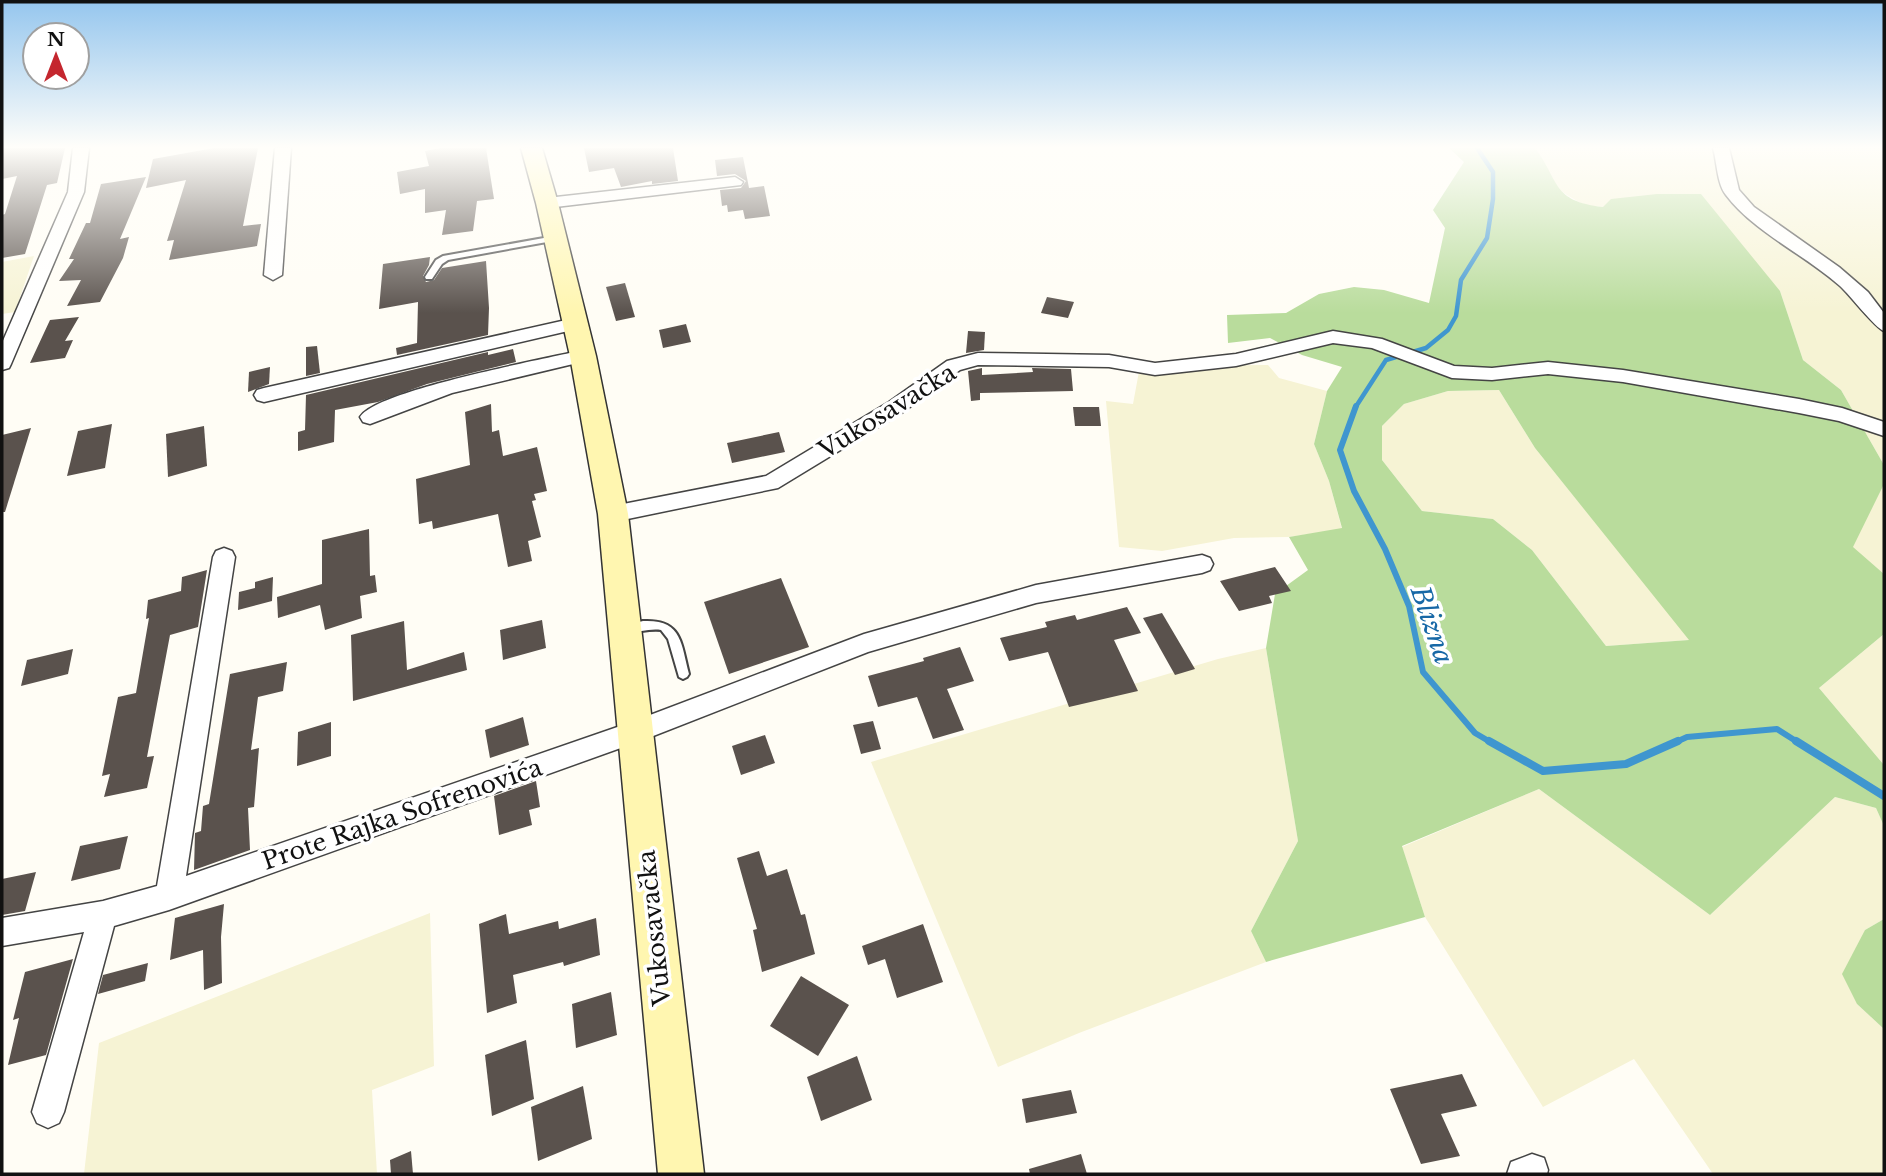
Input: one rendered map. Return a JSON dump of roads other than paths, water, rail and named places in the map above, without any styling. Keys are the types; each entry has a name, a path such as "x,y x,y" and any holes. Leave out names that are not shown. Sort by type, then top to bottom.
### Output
{"main road":[{"name":"Vukosavačka","path":"547,203 579,340 613,514 681,1174"}],"street":[{"path":"2,364 71,203"},
{"path":"273,275 279,203"},
{"path":"1742,203 1862,296 1884,326"},
{"name":"Vukosavačka","path":"613,514 771,483 896,407 954,365 978,359 1109,361 1155,369 1236,360 1333,337 1375,343 1452,372 1492,374 1548,368 1623,376 1799,406 1842,415 1884,429"},
{"path":"264,395 579,340"},
{"path":"370,417 579,340"},
{"path":"169,896 224,557"},
{"name":"Prote Rajka Sofrenovića","path":"2,932 103,915 169,896 634,732 864,644 1036,594 1202,564"},
{"path":"48,1112 103,915"}],"lane":[{"path":"429,277 439,262 446,258 555,238"},
{"path":"625,629 653,623 663,624 671,632 683,674"}],"waterway":[{"name":"Blizna","path":"1356,407 1386,360 1426,348 1448,330 1456,316 1461,280 1487,238 1492,203"},
{"name":"Blizna","path":"1356,407 1340,450 1354,491 1385,549 1409,606 1423,672 1475,733 1492,743"},
{"name":"Blizna","path":"1674,743 1687,737 1777,729 1799,743"},
{"name":"Blizna","path":"1489,741 1543,771 1626,764 1678,741"},
{"name":"Blizna","path":"1796,741 1884,796"}]}
